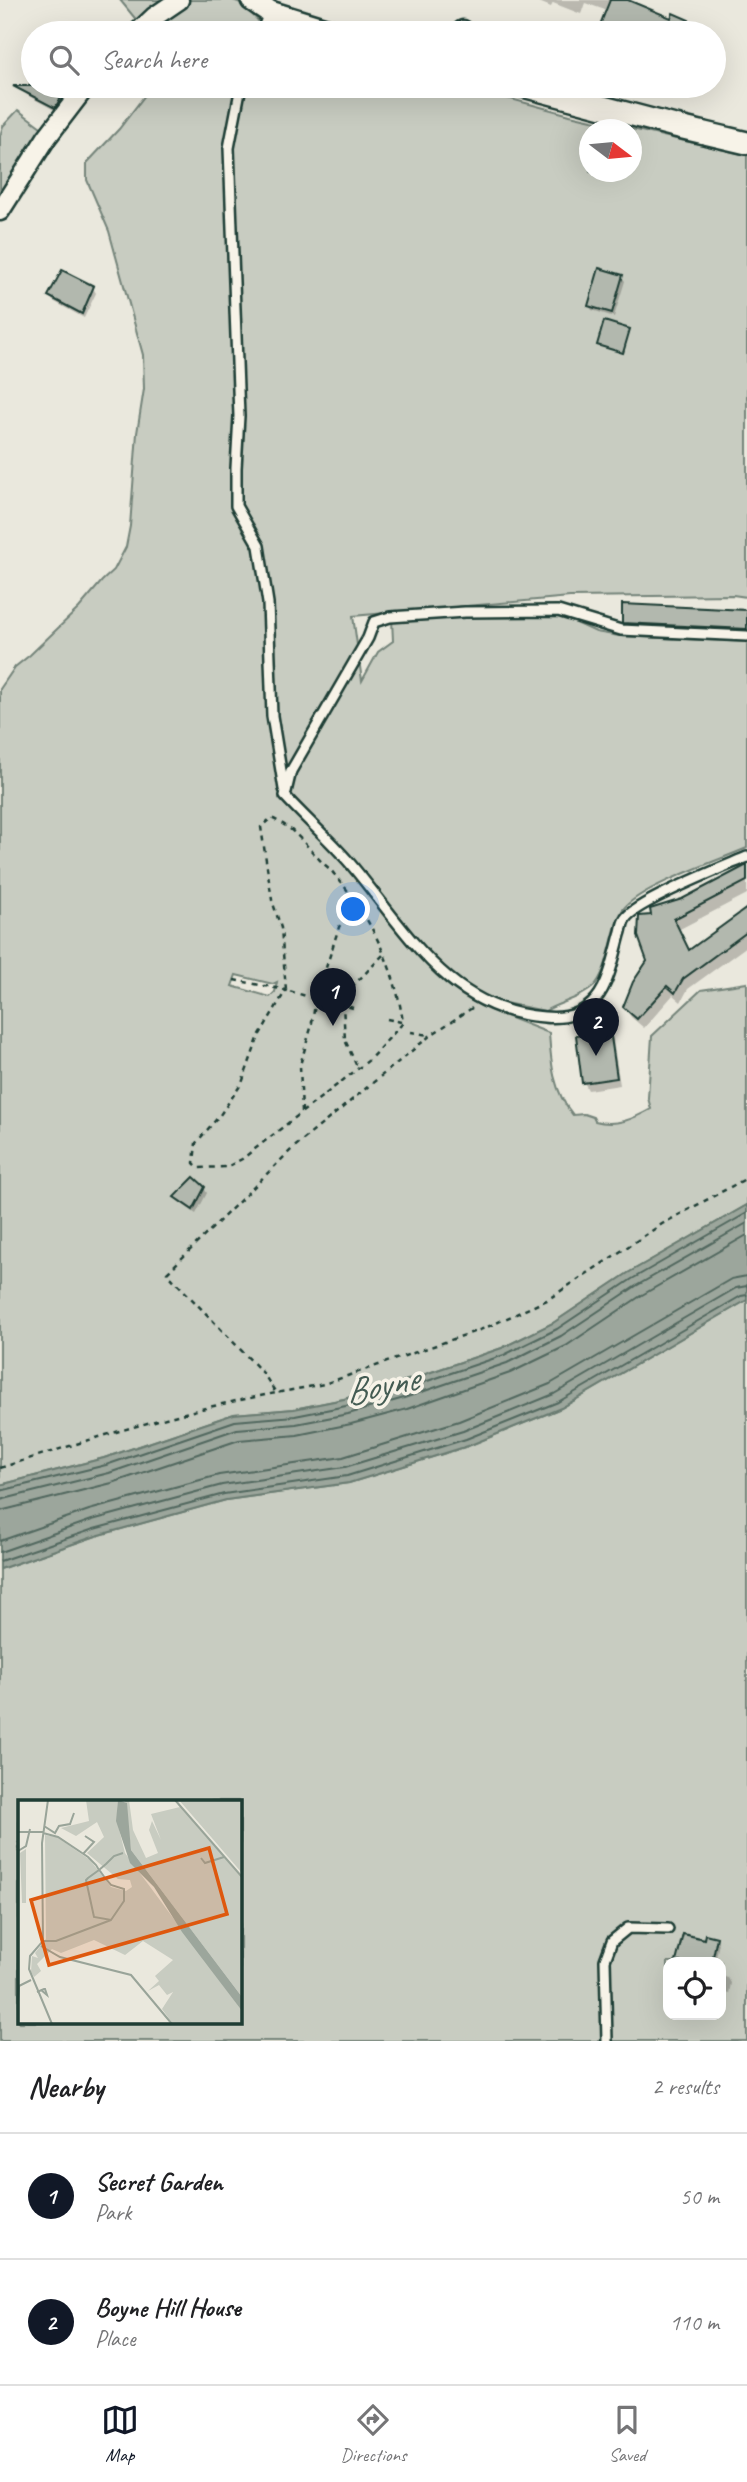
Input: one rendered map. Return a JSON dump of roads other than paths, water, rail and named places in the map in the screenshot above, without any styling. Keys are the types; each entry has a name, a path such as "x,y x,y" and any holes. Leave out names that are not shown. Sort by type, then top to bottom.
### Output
{"street":[{"path":"150,21 178,0"},
{"path":"261,6 304,21"},
{"path":"0,211 47,137 77,98"},
{"path":"569,98 747,143"}],"lane":[{"path":"239,98 229,148 239,416 236,506 259,547 268,603 272,716 285,796 347,860 427,960 453,982 484,1000 525,1016 572,1016 596,999 610,970 625,919 652,900 747,857"},
{"path":"285,796 291,771 368,638 373,622 390,617 465,612 558,611 621,630 747,636"},
{"path":"607,2041 605,1960 612,1941 628,1928 668,1929"}],"water":[{"path":"747,1205 747,1300 561,1408 468,1446 349,1483 226,1500 96,1536 0,1569 0,1485 104,1458 234,1414 294,1409 344,1399 502,1348 553,1323 628,1273"}],"place":[{"name":"Secret Garden","path":"333,1026"},
{"name":"Boyne Hill House","path":"596,1056"}],"water label":[{"name":"Boyne","path":"381,1385"}]}
